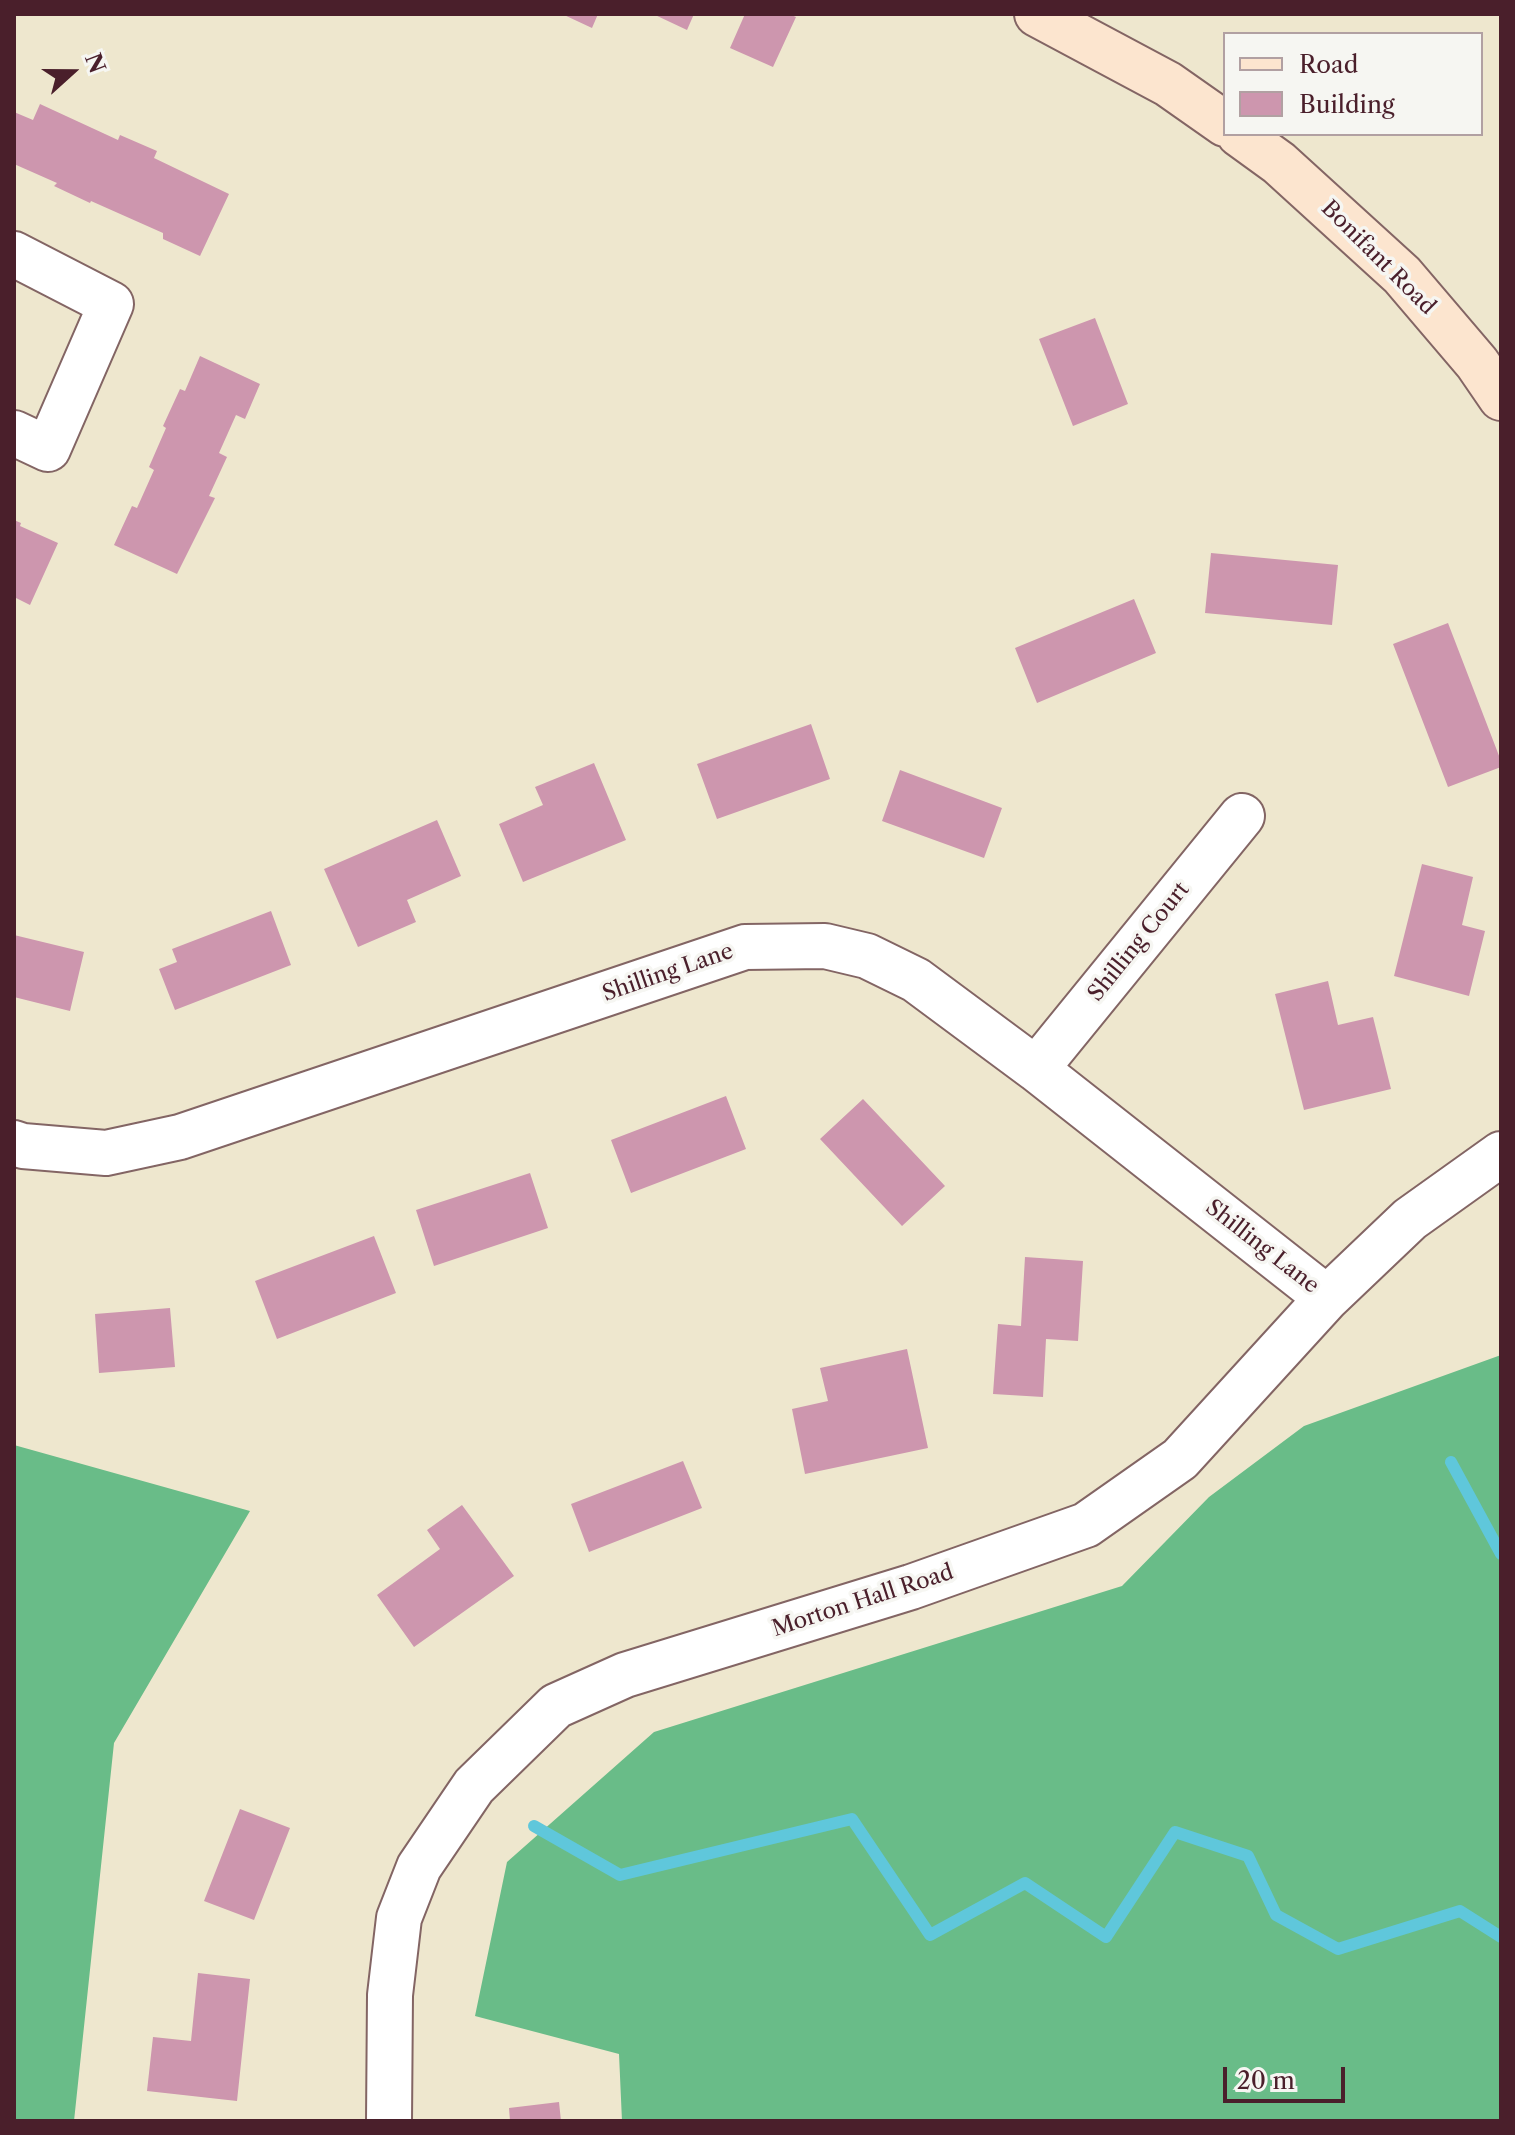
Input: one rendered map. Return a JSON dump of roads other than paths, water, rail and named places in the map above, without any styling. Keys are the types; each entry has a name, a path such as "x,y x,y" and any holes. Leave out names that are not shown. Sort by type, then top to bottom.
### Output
{"main road":[{"path":"1037,14 1084,25 1223,123"},
{"name":"Bonifant Road","path":"1242,136 1279,163 1402,275 1477,363 1501,398"}],"street":[{"path":"14,254 111,304 48,449 14,433"},
{"name":"Shilling Court","path":"1036,1069 1242,816"},
{"name":"Shilling Lane","path":"14,1143 106,1153 180,1137 745,947 825,946 867,956 916,980 1036,1069 1327,1298"},
{"name":"Morton Hall Road","path":"389,2121 390,1995 399,1918 419,1867 474,1786 556,1706 625,1675 911,1587 1086,1525 1180,1459 1327,1298 1410,1219 1501,1154"}],"waterway":[{"path":"1451,1462 1501,1554"},
{"path":"534,1826 620,1875 852,1819 930,1935 1025,1883 1106,1937 1175,1832 1248,1856 1276,1915 1338,1949 1460,1911 1501,1937"}]}
